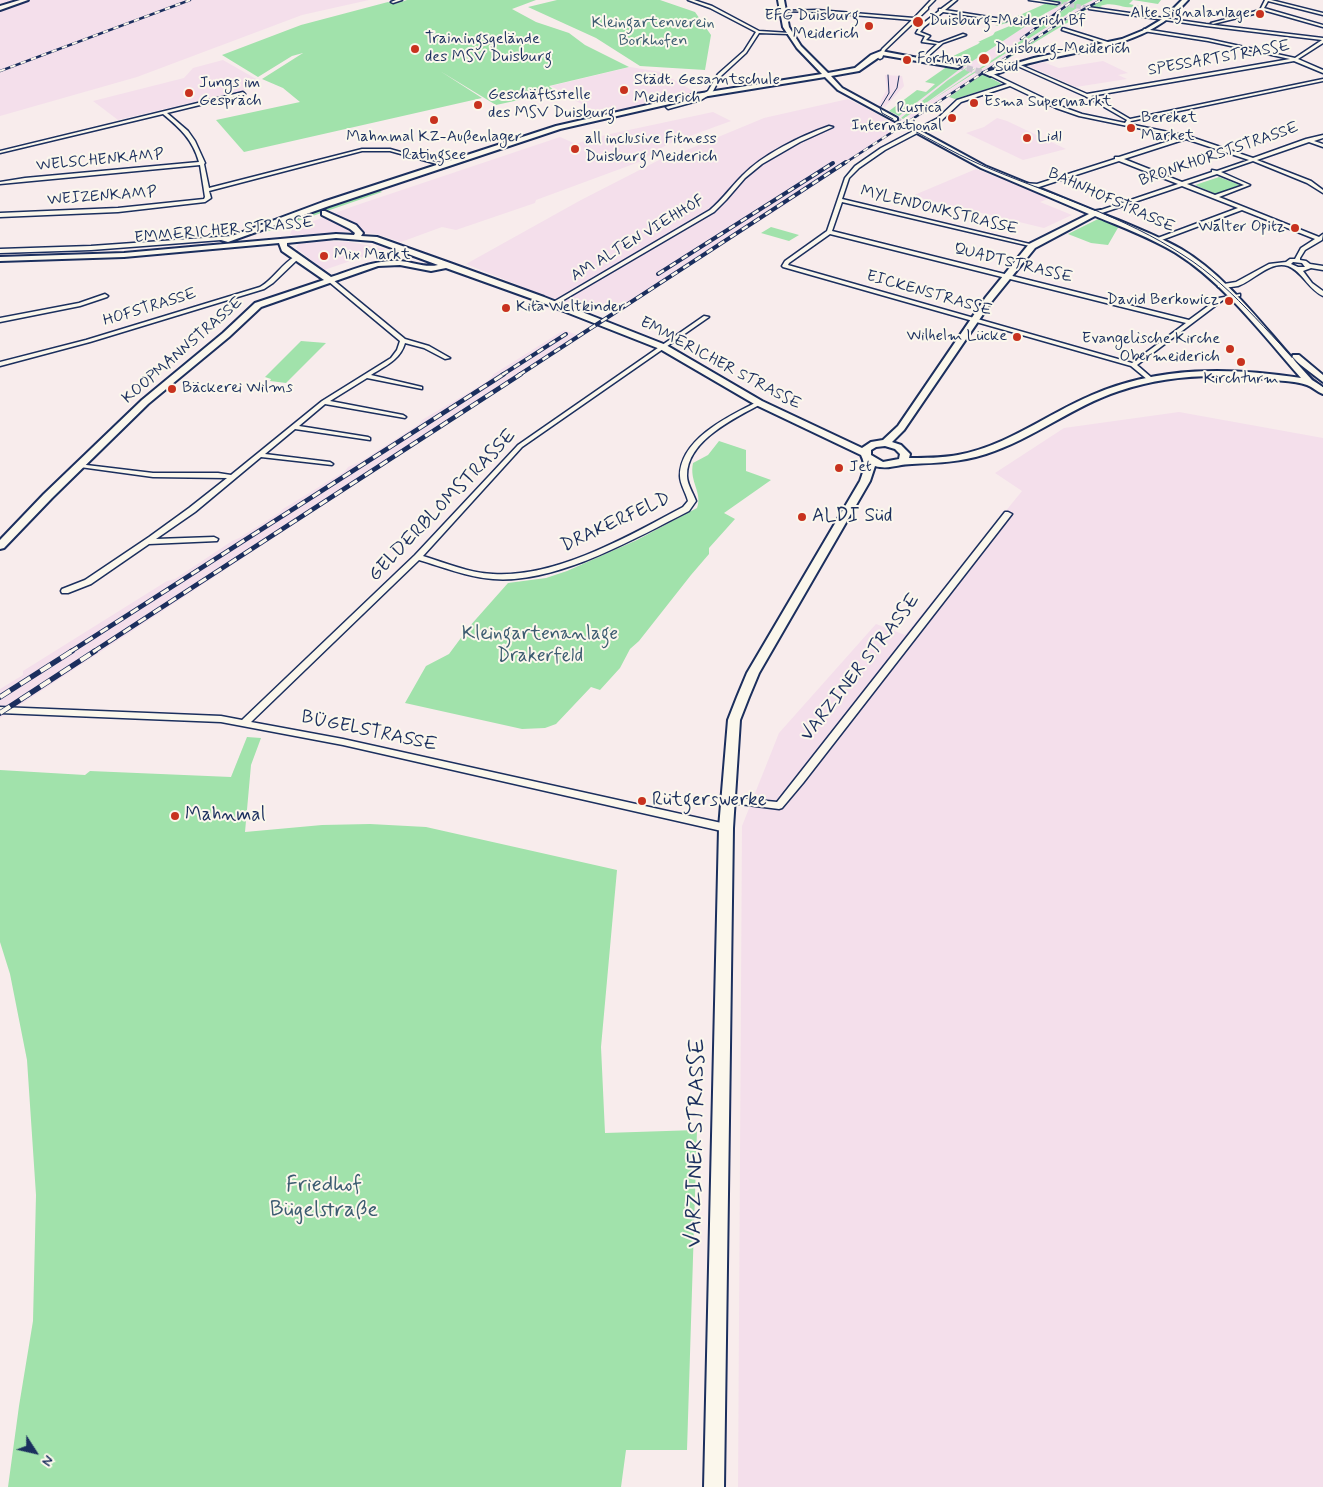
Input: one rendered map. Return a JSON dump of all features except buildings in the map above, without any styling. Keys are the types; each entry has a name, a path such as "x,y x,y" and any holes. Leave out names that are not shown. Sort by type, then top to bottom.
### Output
{"main road":[{"path":"0,8 25,0"},
{"path":"782,0 788,33 796,44 829,78 894,119"},
{"path":"988,73 1015,64 1110,44 1166,19 1184,0"},
{"path":"232,242 325,213 444,165 552,132 829,78 857,70 877,55 924,59 958,66"},
{"path":"232,242 392,185 600,116 711,93 829,78 854,77 869,70 881,56"},
{"path":"807,83 842,85"},
{"name":"BAHNHOFSTRASSE","path":"907,126 989,166 1159,239 1198,261 1224,285 1309,382"},
{"name":"BAHNHOFSTRASSE","path":"917,130 983,167 1098,212"},
{"name":"BRONKHORSTSTRASSE","path":"886,443 901,428 973,321 1032,246 1098,212"},
{"path":"325,213 353,227 359,233 357,236"},
{"name":"EMMERICHER STRASSE","path":"0,259 103,257 232,242 357,236 389,243 663,347 759,403 868,453 885,466"},
{"path":"283,240 285,249 330,280"},
{"name":"KOOPMANNSTRASSE","path":"0,546 145,402 226,335 254,308 270,300 377,264 400,263 431,269 447,265"},
{"name":"BAHNHOFSTRASSE","path":"1234,296 1253,312 1296,356 1323,379"},
{"path":"868,453 886,443 902,454 949,460 975,454 1005,444 1091,398 1150,378 1214,373 1323,384"},
{"path":"1282,379 1323,391"},
{"path":"1309,382 1323,391"},
{"name":"BRONKHORSTSTRASSE","path":"901,428 902,454"},
{"name":"VARZINER STRASSE","path":"714,1487 726,828 734,720 753,673 865,481 870,468 868,453"},
{"path":"885,466 895,465 902,454"},
{"name":"VARZINER STRASSE","path":"865,481 885,466"}],"street":[{"path":"393,2 400,0"},
{"path":"690,0 711,7 758,32 788,33"},
{"path":"881,56 933,0"},
{"path":"955,0 922,26 918,33 928,36 923,41 939,43 964,36"},
{"path":"1031,0 1057,3"},
{"path":"1264,9 1267,0 1323,14"},
{"path":"934,9 941,4"},
{"path":"927,8 1006,20"},
{"path":"1089,8 1323,40"},
{"path":"1210,25 1264,9 1323,26"},
{"path":"783,11 818,11 914,19"},
{"path":"1064,29 1110,44"},
{"path":"1144,30 1209,40 1296,59 1323,72"},
{"path":"668,108 699,99 711,93 719,74 745,52 758,32"},
{"name":"SPESSARTSTRASSE","path":"1087,95 1296,59 1323,40"},
{"path":"924,59 939,43"},
{"path":"1015,64 1087,95 1128,122 1323,80"},
{"path":"988,73 1058,107 1081,115 1128,122 1186,137 1251,159 1309,182 1323,192"},
{"path":"785,266 787,262 829,232 847,178 857,167 883,149 940,119 959,101 1011,84"},
{"path":"0,152 243,93"},
{"path":"166,113 190,134 203,164 207,190 361,150 390,150 444,165"},
{"name":"AM ALTEN VIEHHOF","path":"553,304 712,211 722,204 743,176 754,168 815,132 831,127"},
{"name":"BRONKHORSTSTRASSE","path":"1098,212 1214,171 1323,136"},
{"path":"1035,186 1186,137"},
{"path":"1308,140 1323,146"},
{"path":"1118,158 1242,208 1321,237"},
{"name":"WELSCHENKAMP","path":"0,183 203,164"},
{"path":"1214,171 1248,185 1215,197"},
{"name":"BAHNHOFSTRASSE","path":"1014,180 1035,186"},
{"name":"WEIZENKAMP","path":"0,215 118,210 205,200 208,198 207,190"},
{"name":"MYLENDONKSTRASSE","path":"840,200 1032,246"},
{"path":"1159,239 1242,208"},
{"name":"QUADTSTRASSE","path":"829,232 1190,322"},
{"path":"1298,260 1297,258 1303,249 1321,237"},
{"name":"EMMERICHER STRASSE","path":"0,251 212,244"},
{"name":"HOFSTRASSE","path":"0,364 88,341 262,288 269,285 288,263 296,258"},
{"path":"1288,264 1292,260 1298,260 1309,266 1323,268"},
{"path":"1224,285 1237,284 1271,264 1288,264 1299,269 1310,284 1323,294"},
{"name":"EICKENSTRASSE","path":"785,266 1133,365 1150,378"},
{"path":"1299,269 1309,266"},
{"path":"330,280 404,340 415,342 447,358"},
{"path":"0,320 80,304 104,296"},
{"path":"1133,365 1221,299 1234,296"},
{"name":"GELDERBLOMSTRASSE","path":"245,722 418,557 520,446 706,317"},
{"path":"65,591 88,582 148,542 324,402 393,358 400,350 404,340"},
{"path":"366,376 420,388"},
{"path":"324,402 403,417"},
{"name":"DRAKERFELD","path":"418,557 461,570 494,577 535,574 584,558 686,509 692,501 683,475 689,456 703,437 759,403"},
{"path":"293,427 368,440"},
{"path":"259,455 330,464"},
{"path":"80,465 153,474 232,477"},
{"name":"VARZINER STRASSE","path":"727,800 779,806 1008,514"},
{"path":"148,542 214,539"},
{"name":"BÜGELSTRASSE","path":"0,710 221,719 245,722 343,742 726,828"}],"shaded area":[{"path":"0,0 369,0 302,15 137,77 0,116"},
{"path":"1070,0 1077,0 1025,38 930,102 1077,8 1093,0 1103,0 1066,20 910,122 899,116 944,80 1043,14","holes":["969,66 976,68 926,102 936,89"]},
{"path":"223,60 258,80 249,89 118,120 93,101 184,78 193,68"},
{"path":"1103,61 1128,73 1118,75 1127,79 1076,87 1029,66 1043,62 1059,68"},
{"name":"Städt. Gesamtschule Meiderich","path":"630,67 661,72 698,94 600,115 551,86"},
{"path":"885,75 902,76 904,86 885,107 878,106 887,89"},
{"path":"848,99 902,127 785,205 621,309 607,303 590,314 466,264 581,200 663,158 764,118"},
{"path":"713,112 731,121 668,144 639,162 536,200 535,203 456,230 442,227 401,242 376,234 352,232 290,235 292,229 354,206 560,137 576,144 596,137"},
{"path":"997,118 1066,149 1023,160 966,133 984,127"},
{"path":"976,169 1050,198 1040,202 1072,215 1044,228 912,196"},
{"path":"324,241 350,242 386,249 324,270 296,248 298,244"},
{"path":"564,330 580,336 0,718 0,689 23,675 23,671 167,581 175,579 232,541 345,471 348,467 360,462 419,424 422,420 488,381 494,374"},
{"path":"1179,412 1323,438 1323,1487 738,1487 742,826 779,733 876,624 905,635 1022,491 995,473 1064,428"}],"green space":[{"name":"Trainingsgelände des MSV Duisburg","path":"407,0 536,0 512,9 536,22 569,33 585,45 629,67 549,86 556,92 496,105 440,71 482,98 244,152 216,120 300,102 283,88 262,79 303,53 292,56 258,77 222,55 301,25 388,2 395,4"},
{"name":"Kleingartenverein Borkhofen","path":"557,0 660,0 695,12 711,35 705,70 640,66 596,38 528,7"},
{"path":"1070,0 1044,14 965,66 943,61 978,44 980,42 978,42 993,35 995,32 1022,21 995,26 1047,3 1058,3 1050,1"},
{"path":"1077,0 1093,0 1077,8 929,102 1025,38"},
{"path":"1103,0 1133,0 1129,4 1139,6 1129,7 1105,4 1100,6 1102,7 1100,8 1090,7 1072,20 989,70 1084,9"},
{"path":"1133,0 1161,0 1158,4"},
{"path":"948,66 960,69 899,116 889,111 917,90 926,92 935,84 925,82"},
{"path":"969,66 965,70 969,71 976,68 903,119 901,118 948,80"},
{"path":"983,74 1002,84 955,99 949,97"},
{"path":"546,132 553,133 440,171 436,169"},
{"path":"1219,177 1240,185 1216,194 1195,185"},
{"path":"376,188 382,192 269,231 264,229"},
{"path":"1100,218 1119,226 1108,245 1091,243 1068,234"},
{"path":"771,227 799,235 789,241 761,233"},
{"path":"301,341 326,343 286,383 270,381 271,379 265,377"},
{"name":"Kleingartenanlage Drakerfeld","path":"719,441 746,450 746,471 771,480 724,513 735,519 709,548 709,554 639,641 630,649 620,668 600,690 591,687 556,724 545,728 522,729 405,703 426,666 449,654 469,627 508,583 546,578 567,571 637,540 697,508 698,497 692,470 693,463 708,455"},
{"name":"Friedhof Bügelstraße","path":"247,737 261,738 251,765 245,832 322,825 370,824 426,827 617,870 601,1047 605,1133 697,1130 687,1450 626,1450 621,1487 8,1487 33,1321 36,1195 27,1060 10,974 0,942 0,770 85,775 90,771 231,777"}],"tunnel":[{"path":"1057,3 1089,8"},
{"path":"958,66 986,73"},
{"path":"895,119 906,125"}],"tram line":[{"path":"888,75 889,93 880,108 882,113 893,119"},
{"path":"889,100 897,88 899,76"},
{"path":"905,126 982,165 1138,229 1183,255 1203,269 1238,300 1323,387"}],"railway":[{"path":"0,71 190,0"},
{"path":"1021,39 1074,0"},
{"path":"845,163 1064,20 1101,0"},
{"path":"519,375 846,162"},
{"path":"658,274 833,163"},
{"path":"502,375 566,334"},
{"path":"70,652 504,374"},
{"path":"93,652 521,374"},
{"path":"0,697 72,651"},
{"path":"0,713 95,651"}],"place":[{"name":"Alte Signalanlage","path":"1260,14"},
{"name":"Duisburg-Meiderich Bf","path":"918,22"},
{"name":"EFG Duisburg Meiderich","path":"869,26"},
{"name":"Trainingsgelände des MSV Duisburg","path":"415,49"},
{"name":"Duisburg-Meiderich Süd","path":"984,59"},
{"name":"Fortuna","path":"907,60"},
{"name":"Städt. Gesamtschule Meiderich","path":"624,90"},
{"name":"Jungs im Gespräch","path":"189,93"},
{"name":"Esma Supermarkt","path":"974,103"},
{"name":"Geschäftsstelle des MSV Duisburg","path":"478,105"},
{"name":"Rustica International","path":"952,118"},
{"name":"Mahnmal KZ-Außenlager Ratingsee","path":"434,120"},
{"name":"Bereket Market","path":"1131,128"},
{"name":"Lidl","path":"1027,138"},
{"name":"all inclusive Fitness Duisburg Meiderich","path":"575,149"},
{"name":"Walter Opitz","path":"1295,228"},
{"name":"Mix Markt","path":"324,256"},
{"name":"David Berkowicz","path":"1229,301"},
{"name":"Kita Weltkinder","path":"506,308"},
{"name":"Wilhelm Lücke","path":"1017,337"},
{"name":"Evangelische Kirche Obermeiderich","path":"1230,349"},
{"name":"Kirchturm","path":"1241,362"},
{"name":"Bäckerei Wilms","path":"172,389"},
{"name":"Jet","path":"839,468"},
{"name":"ALDI Süd","path":"802,517"},
{"name":"Rütgerswerke","path":"642,801"},
{"name":"Mahnmal","path":"175,816"}]}
